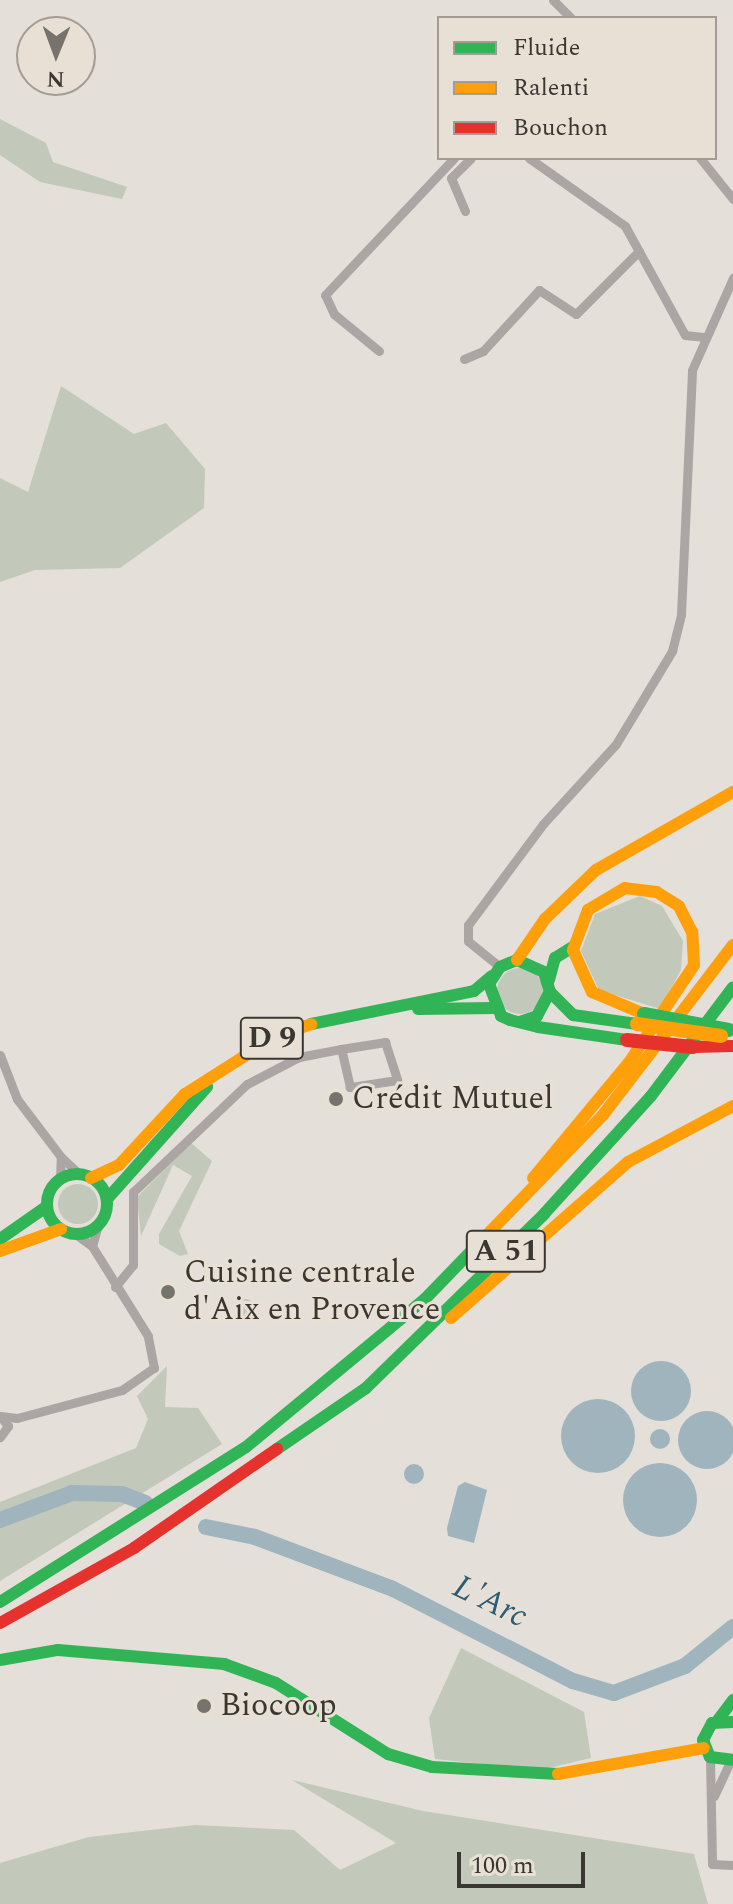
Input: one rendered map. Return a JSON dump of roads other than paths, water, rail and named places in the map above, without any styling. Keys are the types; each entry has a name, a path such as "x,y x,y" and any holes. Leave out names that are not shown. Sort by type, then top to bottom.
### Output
{"main road":[{"path":"728,1041 693,1047 627,1040 520,1022 494,1008 496,972 517,960 545,919 596,870 733,792"},
{"path":"383,1336 588,1113 677,998 695,957 679,906 633,888 593,904 574,946 555,958 550,986 537,1016 520,1022"},
{"name":"A 51","path":"0,1602 169,1500 383,1336 557,1168 733,945"},
{"path":"574,946 592,992 640,1019"},
{"path":"517,960 536,965 573,1015 640,1019 728,1041"},
{"name":"D 9","path":"89,1178 119,1165 185,1094 278,1035 332,1017 474,991 496,972"},
{"name":"A 51","path":"0,1623 159,1532 366,1388 544,1214 646,1102 733,987"},
{"name":"D 9","path":"108,1198 211,1083 248,1057 337,1022 427,1008 494,1008"},
{"path":"366,1388 628,1162 733,1106"},
{"path":"0,1239 46,1207 60,1180 89,1178 108,1198 98,1225 0,1251"},
{"path":"46,1207 68,1231"},
{"path":"0,1660 58,1650 224,1664 276,1683 388,1754 432,1767 546,1776 678,1747 706,1746 732,1760"},
{"path":"706,1746 725,1721 733,1700"}],"street":[{"path":"553,0 569,16"},
{"path":"379,351 344,323 325,295 452,160"},
{"path":"465,211 451,178 469,160"},
{"path":"532,160 625,226 685,335 703,337"},
{"path":"702,160 733,199"},
{"path":"464,359 483,351 539,290 576,314 639,251"},
{"path":"496,972 468,941 468,925 543,824 616,744 672,651 681,614 692,370 703,337 733,278"},
{"path":"115,1287 133,1265 133,1192 247,1084 299,1057 341,1049 385,1042 397,1080 350,1087 341,1049"},
{"path":"0,1055 17,1099 61,1157 89,1178"},
{"path":"60,1180 61,1157"},
{"path":"92,1246 98,1225"},
{"path":"4,1433 0,1416 17,1418 122,1390 154,1368 153,1346 92,1246 68,1231"},
{"path":"4,1433 17,1418"},
{"path":"706,1746 712,1864 733,1865"},
{"path":"711,1807 732,1760"}],"water":[{"path":"661,1361 682,1370 691,1391 682,1412 661,1421 640,1412 631,1391 640,1370"},
{"path":"591,1399 605,1399 619,1405 629,1415 635,1436 629,1457 619,1467 605,1473 591,1473 577,1467 567,1457 561,1443 561,1429 567,1415 577,1405"},
{"path":"707,1411 718,1413 734,1429 734,1451 727,1460 718,1467 707,1469 696,1467 687,1460 680,1451 678,1440 680,1429 687,1420 696,1413"},
{"path":"660,1429 667,1432 670,1439 667,1446 660,1449 653,1446 650,1439 653,1432"},
{"path":"660,1463 681,1469 691,1479 697,1500 691,1521 681,1531 660,1537 639,1531 629,1521 623,1500 629,1479 639,1469"},
{"path":"410,1464 418,1464 424,1474 418,1484 410,1484 404,1478 404,1470"},
{"path":"465,1482 487,1490 474,1543 448,1536 447,1528 458,1486"}],"waterway":[{"name":"L'Arc","path":"0,1520 72,1493 122,1494 145,1503"},
{"name":"L'Arc","path":"206,1527 255,1537 393,1589 573,1681 614,1693 685,1666 733,1627"}],"place":[{"name":"Crédit Mutuel","path":"336,1099"},
{"name":"Cuisine centrale d'Aix en Provence","path":"168,1292"},
{"name":"Biocoop","path":"204,1706"}]}
